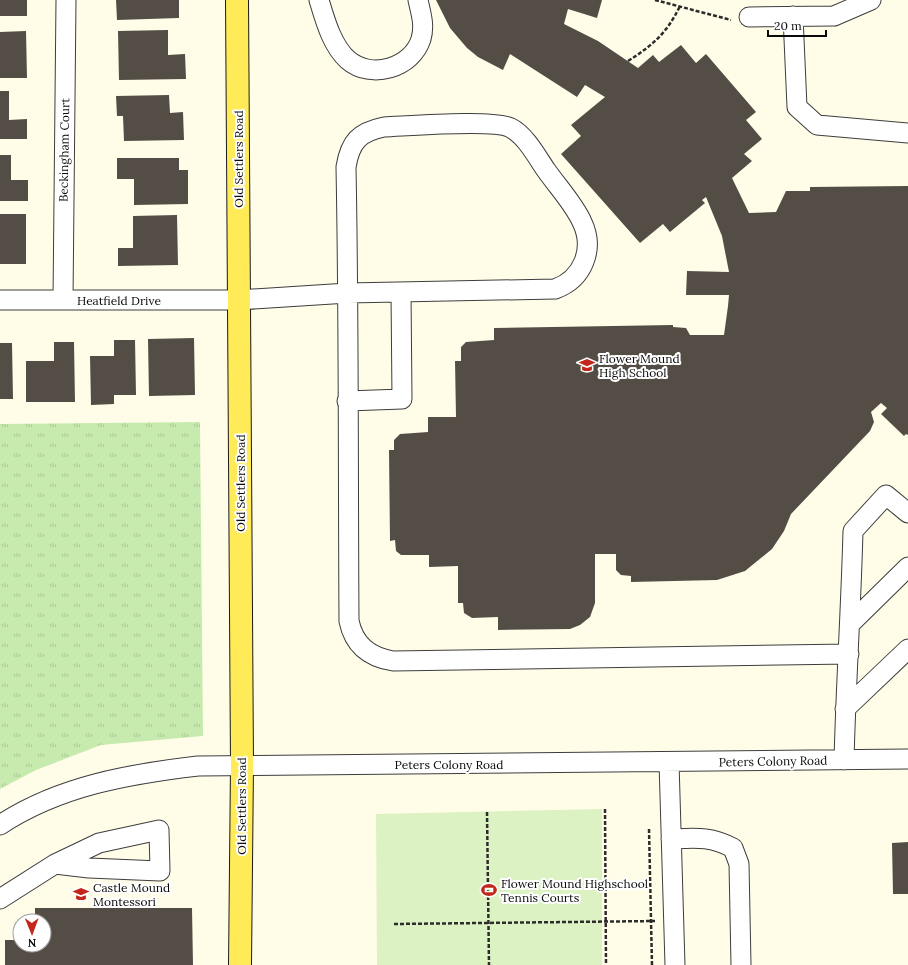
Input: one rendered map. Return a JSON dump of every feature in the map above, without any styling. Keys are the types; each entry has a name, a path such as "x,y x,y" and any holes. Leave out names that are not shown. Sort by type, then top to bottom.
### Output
{"main road":[{"name":"Old Settlers Road","path":"237,0 242,765 240,965"}],"street":[{"name":"Beckingham Court","path":"63,300 66,0"},
{"path":"319,0 324,18 339,50 349,61 361,68 375,70 390,69 403,63 413,53 420,40 423,25 418,0"},
{"path":"749,17 834,16 871,0"},
{"path":"793,16 797,107 818,125 908,133"},
{"name":"Heatfield Drive","path":"0,300 238,300 348,293 549,290 568,283 580,272 586,257 587,248 583,224 528,145 511,128 488,124 384,127 373,129 357,138 348,156 346,167 348,293 347,401 349,621 351,631 358,643 367,653 393,661 849,654"},
{"path":"347,401 402,399 401,292"},
{"path":"844,760 845,709 851,623 853,531 886,495 908,513"},
{"path":"851,623 908,567"},
{"path":"845,709 908,649"},
{"name":"Peters Colony Road","path":"0,825 33,807 54,798 111,779 172,769 242,765 908,759"},
{"path":"669,762 675,965"},
{"path":"0,899 55,864 98,843 159,830 160,872 90,868 55,864"},
{"path":"671,839 698,837 718,840 733,848 739,864 741,965"}],"path":[{"path":"655,0 734,21 749,17"},
{"path":"628,61 652,46 671,25 680,6"},
{"path":"605,809 606,965"},
{"path":"487,812 489,965"},
{"path":"649,829 652,965"},
{"path":"394,924 673,920"}],"green space":[{"path":"200,422 203,736 101,745 36,770 0,789 0,424"},
{"name":"Flower Mound Highschool Tennis Courts","path":"602,809 602,965 377,965 376,814"}],"building":[{"path":"0,0 27,0 27,16 0,16"},
{"path":"116,0 179,0 179,18 117,20"},
{"name":"Flower Mound High School","path":"436,0 602,0 597,18 568,9 564,24 598,41 638,68 653,55 659,62 681,45 696,63 706,54 756,112 746,120 762,139 744,154 752,161 732,178 749,213 776,212 786,191 810,191 810,187 908,186 908,435 906,434 904,436 881,414 887,408 881,403 871,412 874,422 870,431 791,514 784,531 772,549 745,571 717,580 631,582 631,576 621,575 616,570 616,554 595,554 595,603 590,617 580,625 570,629 498,630 498,617 472,618 464,613 463,603 458,603 458,566 429,567 429,555 401,555 396,551 395,540 390,541 389,450 394,450 394,440 400,434 428,432 428,417 456,417 455,361 461,361 461,347 466,342 494,340 494,328 673,325 673,327 686,328 690,335 724,335 729,295 686,295 687,271 729,272 722,236 706,197 702,200 705,203 670,232 663,224 640,243 561,154 581,136 571,125 605,97 585,85 577,97 510,54 503,70 478,57 467,48 450,28"},
{"path":"168,30 168,55 185,54 186,79 119,80 118,31"},
{"path":"26,31 27,78 0,78 0,32"},
{"path":"0,91 9,91 9,120 27,119 27,139 0,139"},
{"path":"169,95 170,113 183,112 184,140 124,141 123,116 117,116 116,96"},
{"path":"0,155 11,155 11,180 28,180 28,201 0,201"},
{"path":"117,158 179,158 179,170 188,170 188,204 134,205 134,179 117,179"},
{"path":"0,214 26,214 26,264 0,264"},
{"path":"177,215 178,265 118,266 118,248 133,248 133,216"},
{"path":"194,338 195,395 149,396 148,339"},
{"path":"114,340 135,340 136,395 114,395 114,404 91,405 90,356 114,356"},
{"path":"54,342 74,342 75,402 26,402 26,361 54,361"},
{"path":"0,343 12,343 13,399 0,399"},
{"path":"908,842 908,894 893,894 892,843"},
{"path":"35,908 192,908 193,965 5,965 5,940 12,940 12,953 52,953 52,913 35,913"}],"place":[{"name":"Flower Mound High School","path":"587,365"},
{"name":"Flower Mound Highschool Tennis Courts","path":"489,890"},
{"name":"Castle Mound Montessori","path":"81,894"}]}
